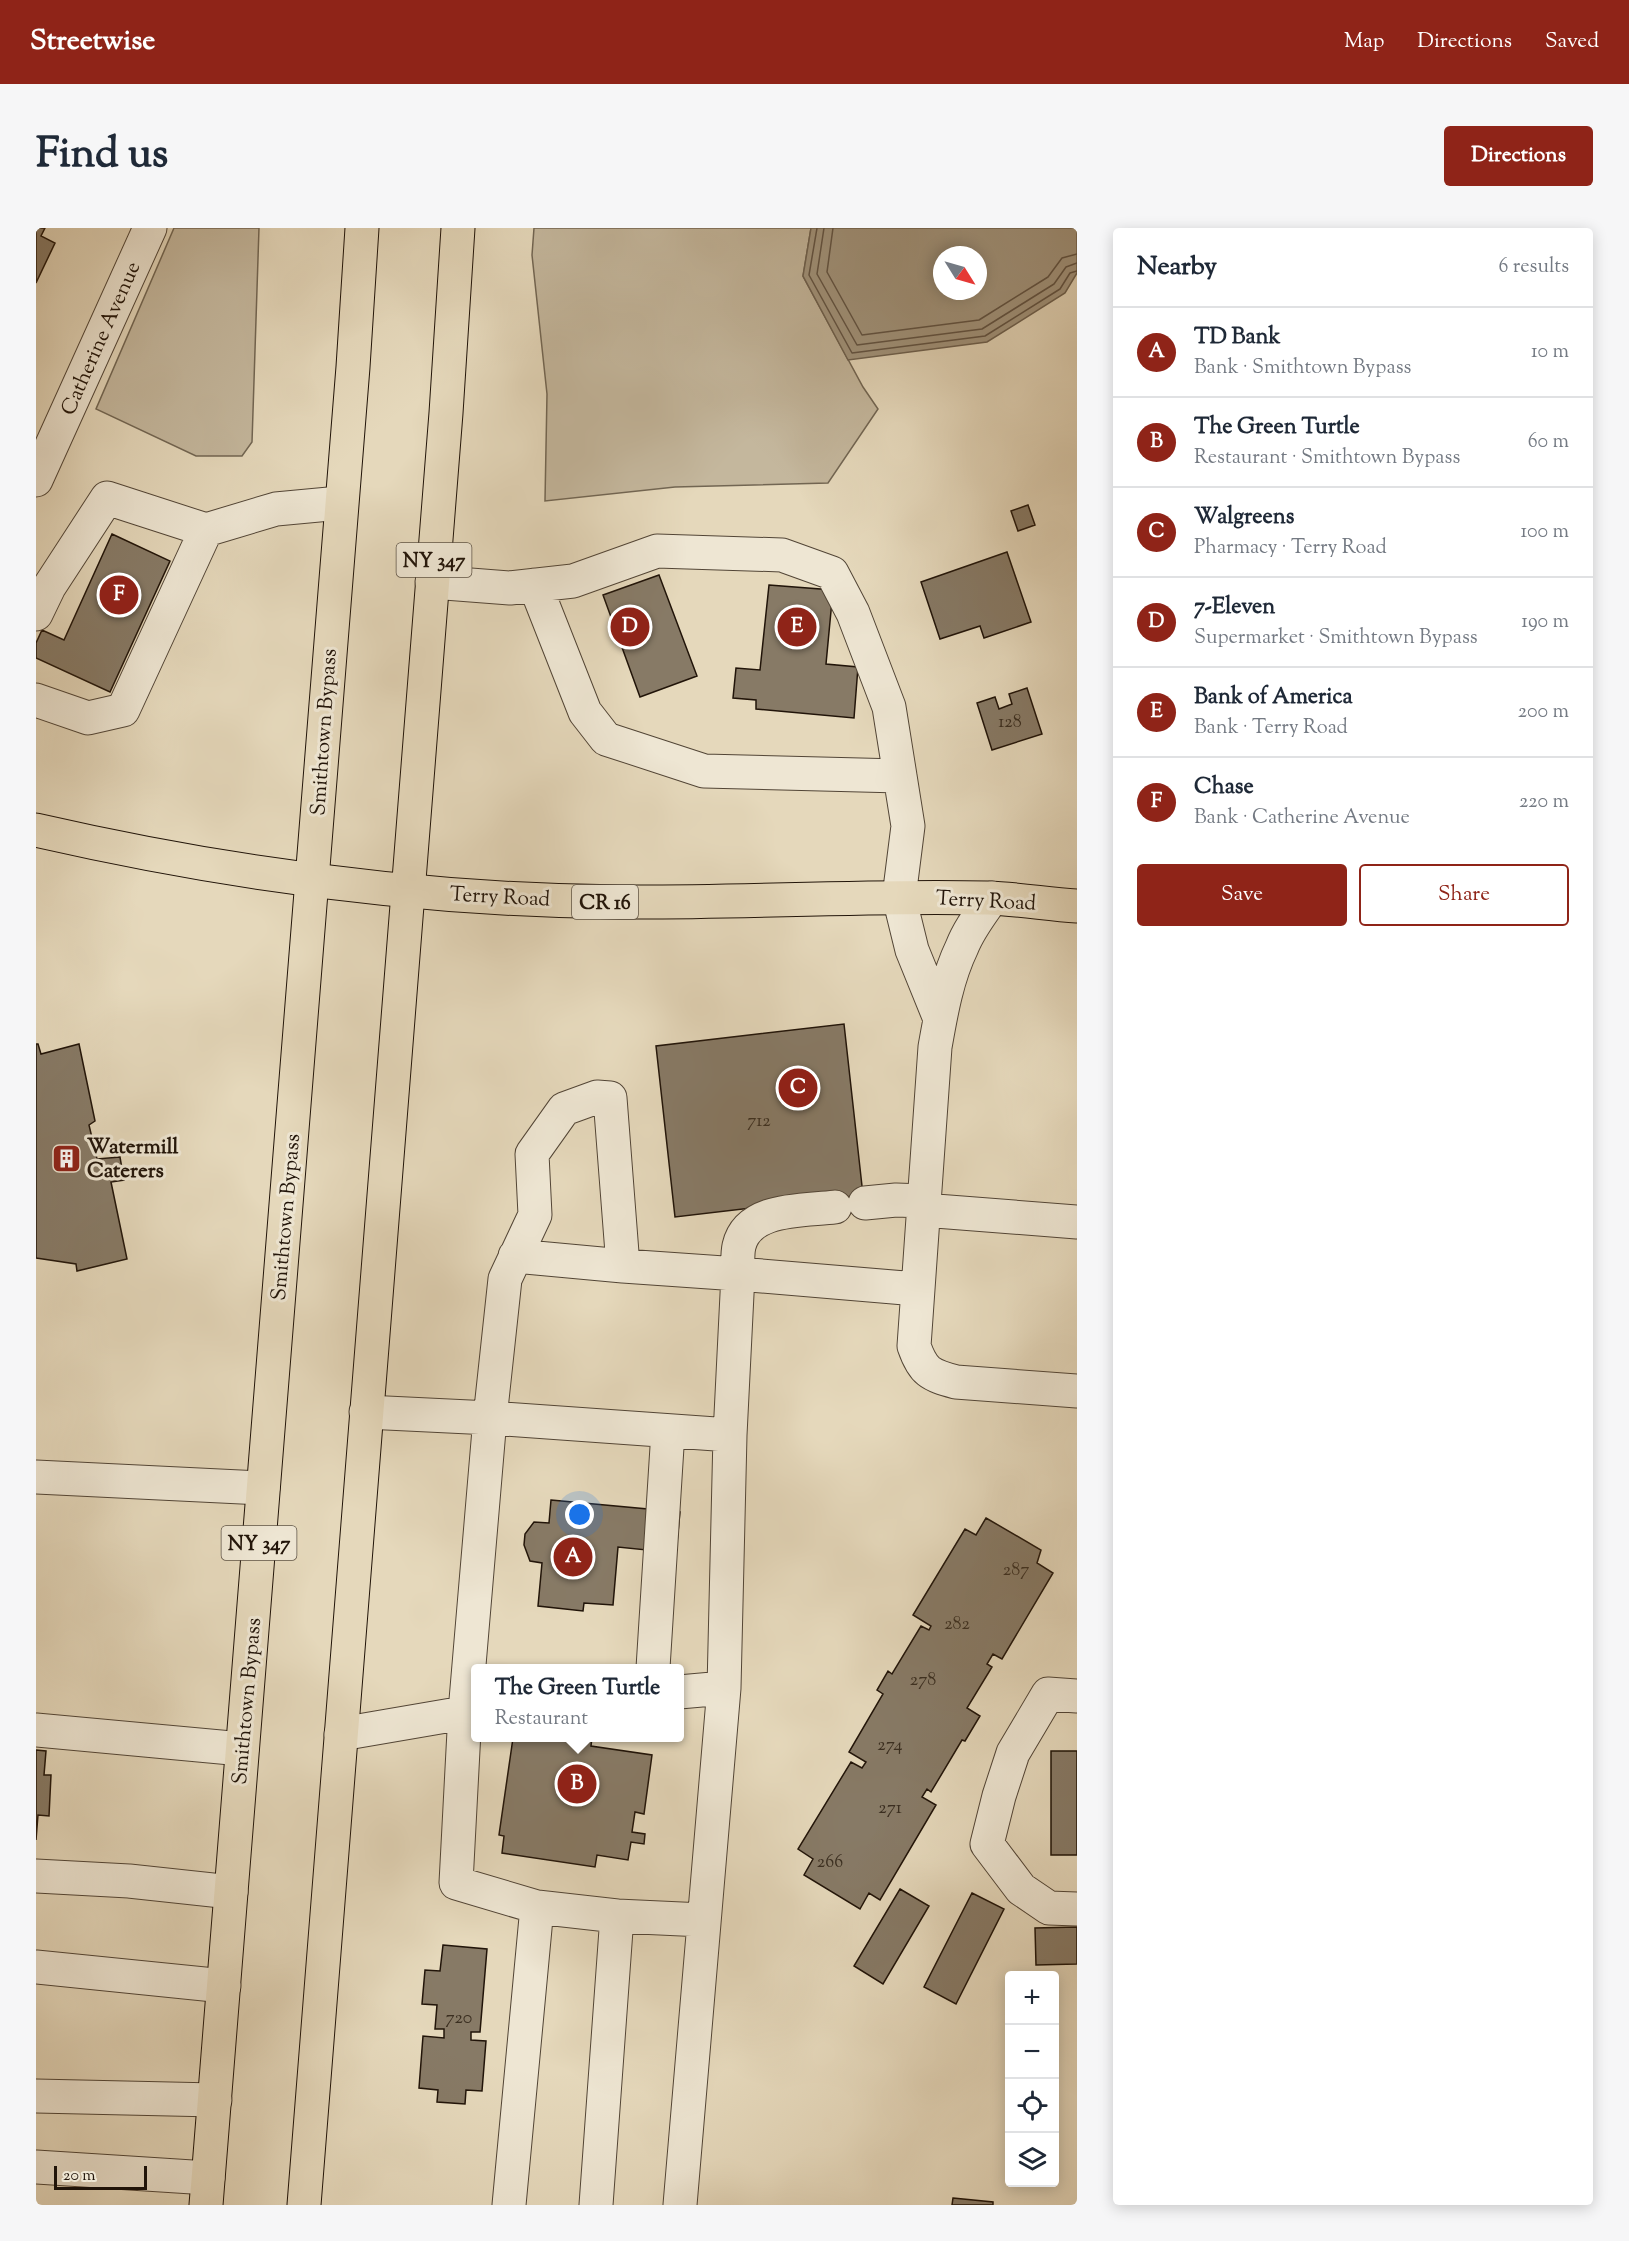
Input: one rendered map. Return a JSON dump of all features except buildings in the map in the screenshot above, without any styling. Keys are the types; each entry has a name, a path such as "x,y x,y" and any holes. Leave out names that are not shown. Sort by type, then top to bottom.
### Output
{"main road":[{"name":"Smithtown Bypass","path":"207,2191 362,228"},
{"name":"NY 347","path":"304,2205 454,317 458,228"},
{"name":"Terry Road","path":"36,830 175,860 312,882 408,891 620,902 899,897 992,898 1077,906"}],"street":[{"name":"Catherine Avenue","path":"36,480 150,228"},
{"path":"36,614 49,587 107,498 206,530 276,509 340,503"},
{"path":"36,700 88,718 123,710 206,530"},
{"path":"432,582 510,588 573,580 657,551 782,555 832,573 853,613 889,707 908,826 899,897 912,950 940,1019"},
{"path":"535,585 585,712 606,739 704,771 900,776"},
{"path":"992,898 961,947 946,991 935,1047 914,1346 920,1364 937,1377 956,1382 1077,1391"},
{"path":"473,1664 490,1418 505,1279 535,1215 532,1154 564,1109 597,1097 610,1098 623,1266"},
{"path":"680,2205 724,1688 730,1435 739,1245 749,1227 766,1215 896,1200 923,1206 1077,1222"},
{"path":"515,1256 917,1289"},
{"path":"366,1412 490,1418 730,1435"},
{"path":"653,1664 668,1431"},
{"path":"36,1477 263,1488"},
{"path":"684,1692 724,1688"},
{"path":"1077,1696 1048,1694 1013,1753 987,1844 1021,1889 1050,1908 1077,1909"},
{"path":"341,1734 470,1711 456,1883 537,1907 617,1916 703,1920"},
{"path":"36,1730 242,1749"},
{"path":"36,1876 129,1881 231,1892"},
{"path":"509,2205 537,1907"},
{"path":"596,2205 617,1916"},
{"path":"36,1967 224,1986"},
{"path":"43,2092 215,2100"},
{"path":"36,2166 207,2191"}],"shaded area":[{"path":"174,228 259,228 252,442 242,456 196,456 96,409"},
{"path":"534,228 811,228 803,276 863,387 878,409 828,483 675,487 545,501 547,394 532,255"}],"water":[{"path":"811,228 1077,228 1077,273 1065,293 987,342 848,360 803,276"}],"place":[{"name":"Chase","path":"119,595"},
{"name":"7-Eleven","path":"630,627"},
{"name":"Bank of America","path":"797,627"},
{"name":"Walgreens","path":"798,1088"},
{"name":"Watermill Caterers","path":"66,1158"},
{"name":"TD Bank","path":"573,1557"},
{"name":"The Green Turtle","path":"577,1784"}]}
